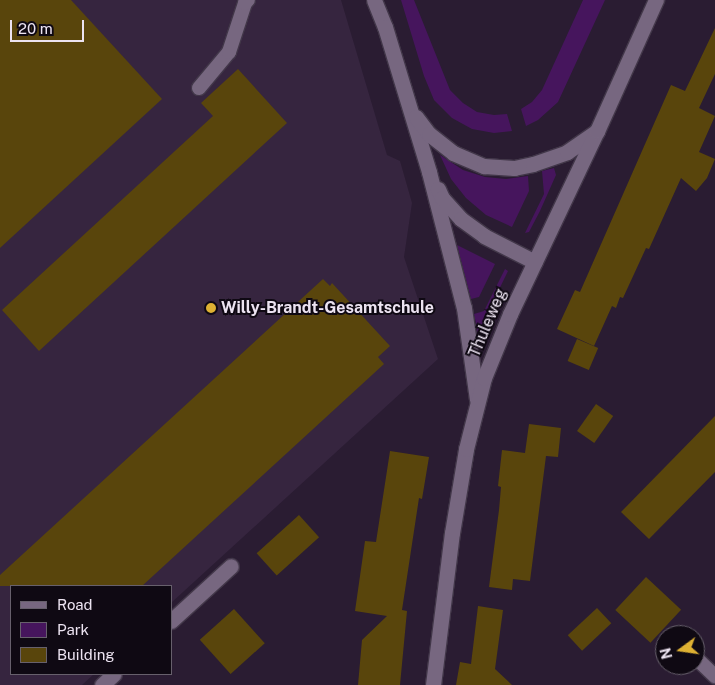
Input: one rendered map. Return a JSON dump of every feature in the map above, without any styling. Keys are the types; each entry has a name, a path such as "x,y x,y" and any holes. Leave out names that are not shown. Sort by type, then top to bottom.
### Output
{"street":[{"path":"374,0 385,27 429,172 464,308 477,399"},
{"name":"Thuleweg","path":"433,685 452,533 466,449 477,399 510,314 598,131 656,0"},
{"path":"410,109 429,134 453,153 484,166 514,168 533,164 566,152 598,131"},
{"path":"429,172 442,198 461,220 484,236 535,262"},
{"path":"172,620 231,566"},
{"path":"102,685 113,675"}],"lane":[{"path":"198,88 229,52 245,3 248,0"},
{"path":"705,666 715,676"}],"shaded area":[{"name":"Willy-Brandt-Gesamtschule","path":"0,0 341,0 387,155 400,161 412,203 404,257 438,359 172,602 172,585 10,585 10,675 93,675 82,685 0,685"}],"green space":[{"path":"401,0 414,0 450,90 463,103 477,112 494,115 507,114 512,131 494,133 472,129 452,118 434,100 424,76"},
{"path":"583,0 605,0 558,102 538,120 526,126 521,109 532,102 542,90"},
{"path":"440,155 463,170 485,177 506,179 528,176 529,191 512,227 486,215 466,198 451,179"},
{"path":"554,168 556,175 540,211 529,232 525,233 544,194 542,171"},
{"path":"457,245 495,264 479,297 471,299"},
{"path":"505,269 508,271 478,333 474,314 484,311"}],"building":[{"path":"0,0 71,0 162,99 0,248"},
{"path":"715,28 715,74 699,108 715,116 699,152 715,159 707,178 696,191 681,178 649,249 646,248 623,298 620,297 616,308 612,306 594,346 557,329 575,290 580,292 671,85 685,91"},
{"path":"238,69 287,123 39,351 2,310 213,116 201,103"},
{"path":"323,279 330,286 332,283 390,346 378,357 384,364 143,585 0,586 0,575"},
{"path":"577,339 598,348 589,370 568,361"},
{"path":"596,404 613,416 594,443 577,431"},
{"path":"715,416 715,472 649,539 621,512"},
{"path":"529,424 561,428 558,457 546,456 530,581 513,579 512,590 489,587 499,510 501,487 498,486 502,450 525,453"},
{"path":"390,451 429,457 422,499 419,498 402,610 407,611 400,685 358,685 362,640 387,616 355,611 365,541 376,542"},
{"path":"299,515 319,537 277,575 257,553"},
{"path":"646,577 681,610 667,625 655,625 655,638 650,643 615,610"},
{"path":"478,606 503,610 495,669 512,685 456,685 460,662 471,664"},
{"path":"597,608 611,623 582,651 568,635"},
{"path":"234,609 265,643 231,674 200,640"}],"place":[{"name":"Willy-Brandt-Gesamtschule","path":"211,308"}]}
